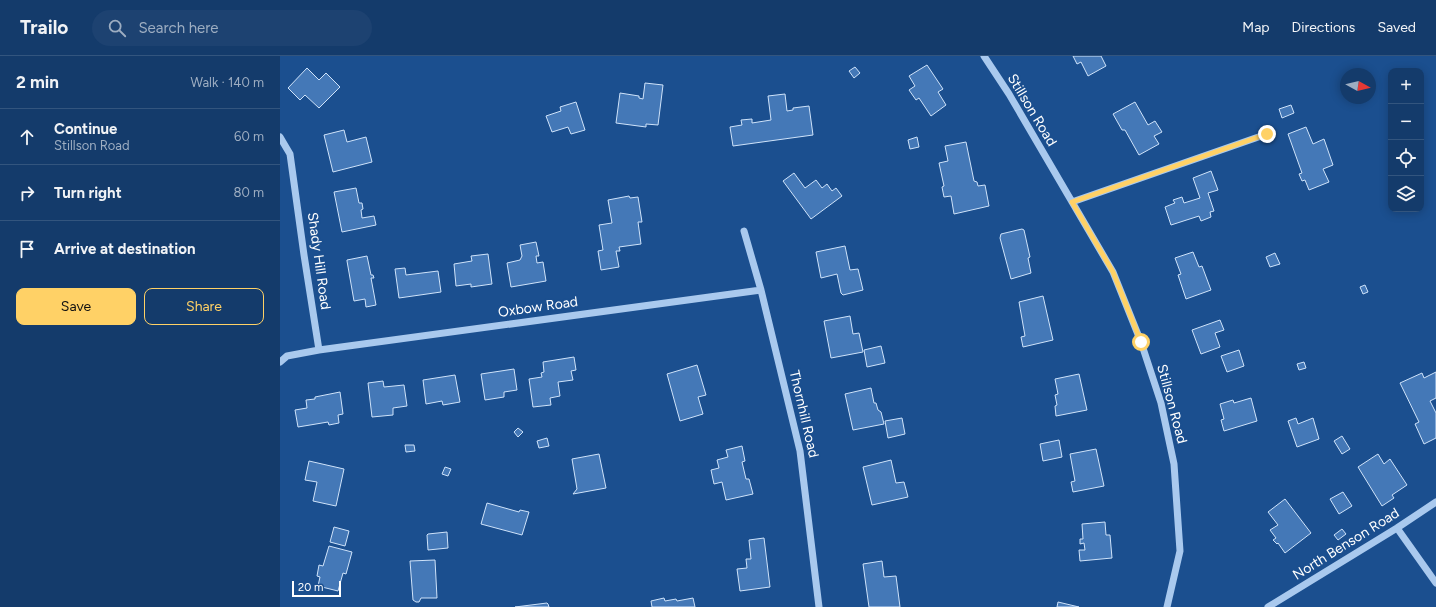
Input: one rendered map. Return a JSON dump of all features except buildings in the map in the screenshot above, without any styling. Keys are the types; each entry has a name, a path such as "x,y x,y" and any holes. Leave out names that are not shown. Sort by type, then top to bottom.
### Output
{"street":[{"name":"Stillson Road","path":"984,56 1009,94 1113,272 1141,342 1161,403 1174,464 1180,551 1167,607"},
{"path":"1072,202 1267,134"},
{"name":"Shady Hill Road","path":"280,137 290,154 319,350"},
{"name":"Thornhill Road","path":"744,230 761,290 800,451 819,607"},
{"name":"Oxbow Road","path":"319,350 761,290"},
{"path":"280,362 287,356 319,350"},
{"name":"North Benson Road","path":"1268,607 1397,528 1436,502"},
{"path":"1397,528 1436,583"}],"route":[{"path":"1141,342 1113,272 1072,202 1267,134"}]}
